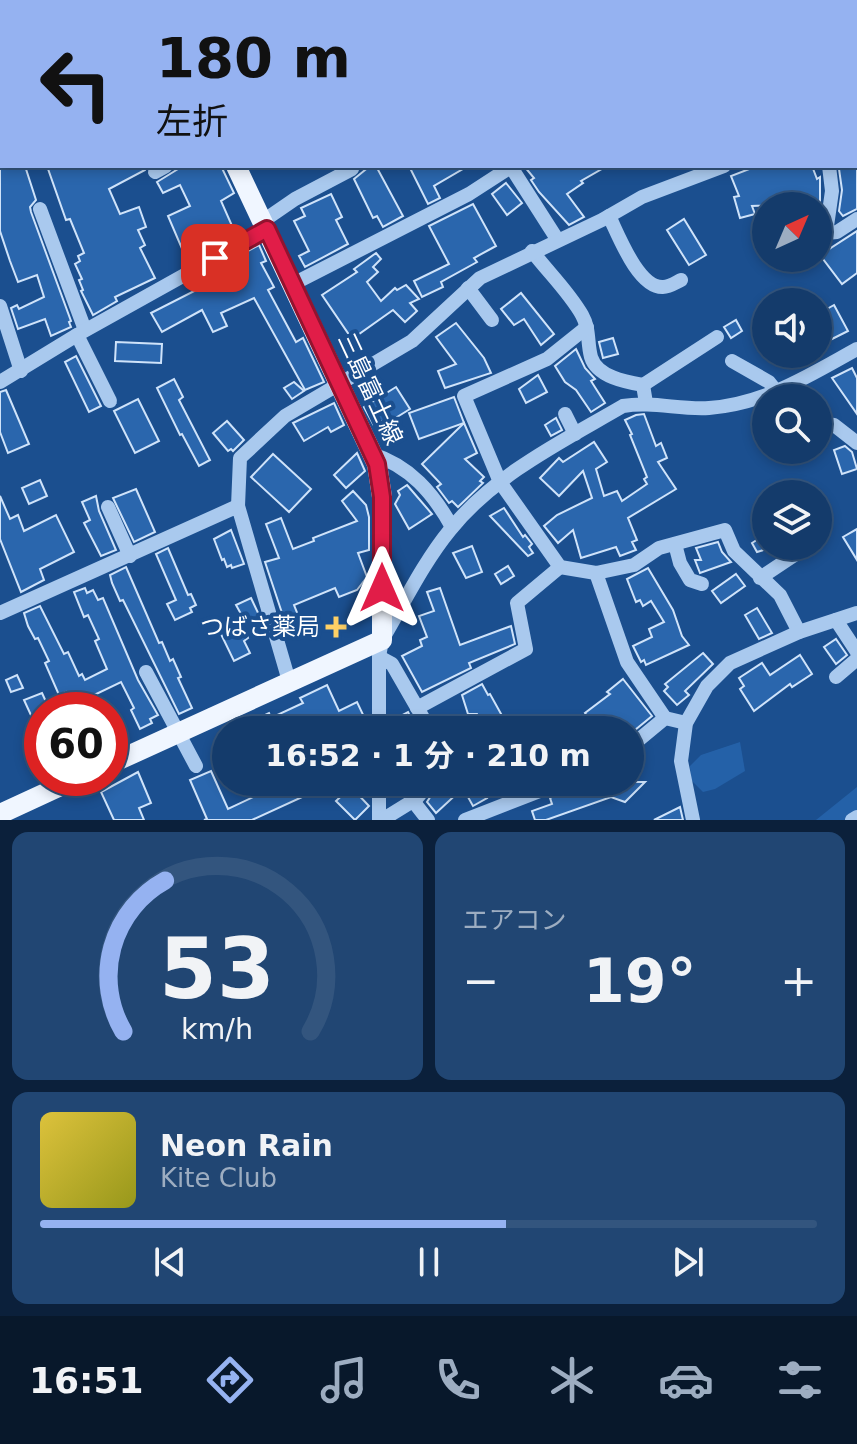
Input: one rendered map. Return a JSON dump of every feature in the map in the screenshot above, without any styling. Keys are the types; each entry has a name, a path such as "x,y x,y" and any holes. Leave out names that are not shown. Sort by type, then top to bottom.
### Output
{"main road":[{"name":"三島富士線","path":"237,168 377,464 382,497 381,648"},
{"path":"128,756 289,681 381,648"},
{"path":"0,814 39,796"}],"street":[{"path":"512,168 557,239"},
{"path":"289,681 238,506 240,458 285,416 412,341 480,278 642,197 719,168"},
{"path":"829,168 832,191 826,233 837,232 857,219"},
{"path":"0,382 265,225 295,199 352,169"},
{"path":"293,284 469,194 491,172"},
{"path":"40,209 81,332 110,401"},
{"path":"609,216 632,262 650,283 665,287 681,280"},
{"path":"532,251 582,314 591,359 601,371 616,379 643,385 717,337"},
{"path":"468,288 492,320"},
{"path":"0,306 6,342 21,371"},
{"path":"587,327 547,359 464,396 500,482 560,567 596,573 634,565 659,548 725,530 734,551 780,595 799,632"},
{"path":"792,384 857,349"},
{"path":"732,361 769,384"},
{"path":"643,385 646,403"},
{"path":"379,716 381,648 434,550 452,527 500,482 526,463 623,406 646,403 707,408 752,399"},
{"path":"565,414 575,434"},
{"path":"832,425 857,443"},
{"path":"372,454 388,459 421,482 452,527"},
{"path":"0,613 238,506"},
{"path":"108,507 130,556"},
{"path":"675,544 680,563 690,580 702,584"},
{"path":"760,578 787,560"},
{"path":"417,708 526,649 517,603 560,567"},
{"path":"596,573 627,662 665,718 686,723"},
{"path":"693,820 681,761 686,723 707,686 730,663 799,632 857,613"},
{"path":"836,620 857,652"},
{"path":"381,648 422,716"},
{"path":"836,677 857,659"},
{"path":"146,672 196,766"},
{"path":"644,735 665,718"},
{"path":"379,796 380,820 417,796"},
{"path":"465,820 527,796"},
{"path":"413,801 428,820"}],"shaded area":[{"path":"740,742 745,771 715,789 703,792 691,780 690,766 701,755"},
{"path":"857,787 857,820 816,820"}],"building":[{"path":"0,168 26,168 36,200 30,207 31,212 71,327 51,336 45,319 18,329 11,308 17,305 19,309 44,297 37,275 18,282 0,231"},
{"path":"48,168 146,168 109,189 120,214 139,207 146,227 138,230 145,245 140,248 155,278 115,297 117,301 93,315 81,291 79,280 82,279 75,264 80,261 78,256 84,253 70,219 66,220"},
{"path":"180,168 222,168 234,193 221,201 233,228 183,251 168,216 190,206 180,185 163,193 157,182"},
{"path":"368,168 377,168 403,216 383,227 377,216 373,218 354,179"},
{"path":"410,168 465,168 434,186 440,198 428,204"},
{"path":"526,168 604,168 581,181 583,183 567,194 584,217 569,225 539,192 531,180 534,178"},
{"path":"752,168 813,168 817,179 820,177 820,192 752,192 752,215 740,218 734,197 739,196 731,176"},
{"path":"857,168 857,209 843,216 839,211 842,190 839,169"},
{"path":"506,183 522,203 507,215 492,194"},
{"path":"331,194 342,217 336,220 348,244 305,267 299,256 309,251 294,221 305,216 301,208"},
{"path":"473,204 496,246 474,258 477,262 441,282 443,287 422,297 414,281 449,264 429,226"},
{"path":"684,219 706,255 689,265 667,230"},
{"path":"857,231 857,273 842,284 832,271 832,247"},
{"path":"259,245 266,261 261,263 274,287 268,290 296,342 303,338 324,382 305,390 254,298 221,313 227,326 213,332 202,310 162,332 151,313 214,281 213,278 221,274 219,270 237,262 235,258"},
{"path":"376,253 381,259 373,267 378,272 367,282 381,301 395,288 397,290 406,285 419,299 410,303 417,311 405,322 393,310 352,339 322,295 357,272 354,269"},
{"path":"521,293 554,334 541,345 524,319 514,325 501,309"},
{"path":"832,306 848,331 832,339"},
{"path":"736,320 742,331 731,338 724,327"},
{"path":"456,323 484,358 491,373 445,388 438,371 456,364 436,337"},
{"path":"613,338 618,354 603,358 599,342"},
{"path":"116,342 162,344 161,363 115,361"},
{"path":"576,349 585,368 595,379 591,381 605,403 591,412 555,366"},
{"path":"76,356 101,406 89,412 65,362"},
{"path":"852,368 857,378 857,414 832,378"},
{"path":"538,375 547,392 526,403 519,389"},
{"path":"174,379 183,397 179,400 210,460 199,466 157,388"},
{"path":"294,382 304,391 292,399 284,388"},
{"path":"396,387 410,409 384,425 379,419 373,424 364,407"},
{"path":"6,390 29,444 8,453 0,432 0,392"},
{"path":"454,397 464,423 419,439 409,413"},
{"path":"138,399 159,441 135,453 114,411"},
{"path":"334,403 344,425 331,432 328,427 304,441 293,423"},
{"path":"644,414 656,446 661,443 667,458 658,462 676,489 628,518 637,540 632,542 636,550 620,556 616,547 581,558 573,530 558,543 544,526 557,515 592,498 583,471 559,496 540,478 559,458 563,462 594,442 607,462 596,469 604,496 617,491 622,501 647,484 625,420"},
{"path":"556,418 562,430 551,436 545,425"},
{"path":"227,421 244,440 233,451 228,451 213,433"},
{"path":"464,423 477,453 465,459 484,477 480,481 483,483 458,507 452,501 449,503 437,487 441,484 422,464"},
{"path":"845,446 852,452 857,469 842,474 834,450"},
{"path":"357,453 365,471 346,488 334,475"},
{"path":"273,454 311,489 289,512 251,477"},
{"path":"40,480 47,496 29,504 22,488"},
{"path":"407,485 432,514 409,529 395,504 400,495 398,491"},
{"path":"136,489 155,532 134,542 113,498"},
{"path":"353,491 366,505 369,517 369,550 358,553 367,577 357,590 339,597 335,588 294,605 302,625 288,631 265,562 279,558 266,524 281,518 293,549 357,521 342,501"},
{"path":"0,496 10,519 18,515 24,531 56,515 74,552 40,569 44,580 21,592 0,539"},
{"path":"96,496 116,550 101,556 84,523 90,520 82,502"},
{"path":"504,508 523,537 525,535 532,544 529,547 533,553 528,556 490,516"},
{"path":"857,529 857,560 843,537"},
{"path":"231,530 244,564 232,568 222,560 214,539"},
{"path":"718,542 731,562 700,573 695,560 701,560 696,548"},
{"path":"472,546 482,572 466,578 453,553"},
{"path":"168,548 188,595 191,594 196,605 190,608 192,612 175,620 167,604 176,600 156,554"},
{"path":"508,566 514,576 501,584 495,574"},
{"path":"126,567 159,643 162,642 170,661 173,659 181,677 178,678 192,708 179,714 112,583 110,575"},
{"path":"648,568 689,645 646,665 644,660 641,662 633,646 652,637 649,629 664,622 651,601 643,606 640,600 636,602 627,579"},
{"path":"736,574 745,586 721,603 712,591"},
{"path":"85,588 87,593 93,590 98,600 103,598 138,680 158,715 150,719 152,723 140,729 131,710 134,708 128,692 121,682 100,692 58,692 45,663 49,661 38,638 35,639 28,626 24,613 40,606 64,654 68,652 79,676 82,674 85,680 107,669 95,641 99,639 88,615 84,617 74,592"},
{"path":"440,588 460,645 511,626 515,644 469,663 471,668 422,692 402,656 422,646 420,640 427,637 419,616 434,611 427,592"},
{"path":"251,598 260,617 246,623 236,605"},
{"path":"757,608 772,633 759,639 745,615"},
{"path":"240,621 248,638 244,641 250,653 234,661 219,630"},
{"path":"836,639 847,655 836,664 824,647"},
{"path":"703,653 713,664 685,691 689,695 677,705 664,691 668,687 665,684"},
{"path":"800,655 812,674 792,687 790,684 754,711 740,689 744,686 739,678 762,663 770,675"},
{"path":"17,675 23,688 11,692 6,680"},
{"path":"623,679 652,716 644,723 644,716 587,716 585,713 610,694 607,692"},
{"path":"482,684 502,716 468,714 462,695"},
{"path":"327,685 339,711 357,702 364,716 275,716 303,703 300,698"},
{"path":"211,771 212,796 222,796 228,809 255,796 304,796 252,820 204,820 207,819 190,780"},
{"path":"138,772 151,803 139,808 144,820 114,820 103,796 128,796 128,777"},
{"path":"341,796 360,796 369,806 355,820 336,801"},
{"path":"431,796 454,796 436,813 427,802"},
{"path":"467,796 486,796 487,798 473,806"},
{"path":"631,796 625,802 611,797 546,820 535,820 532,811 552,804 550,798"},
{"path":"680,807 683,820 654,820"}],"place":[{"name":"つばさ薬局","path":"336,627"}],"route":[{"path":"215,258 267,229 377,464 382,497 382,588"}]}
